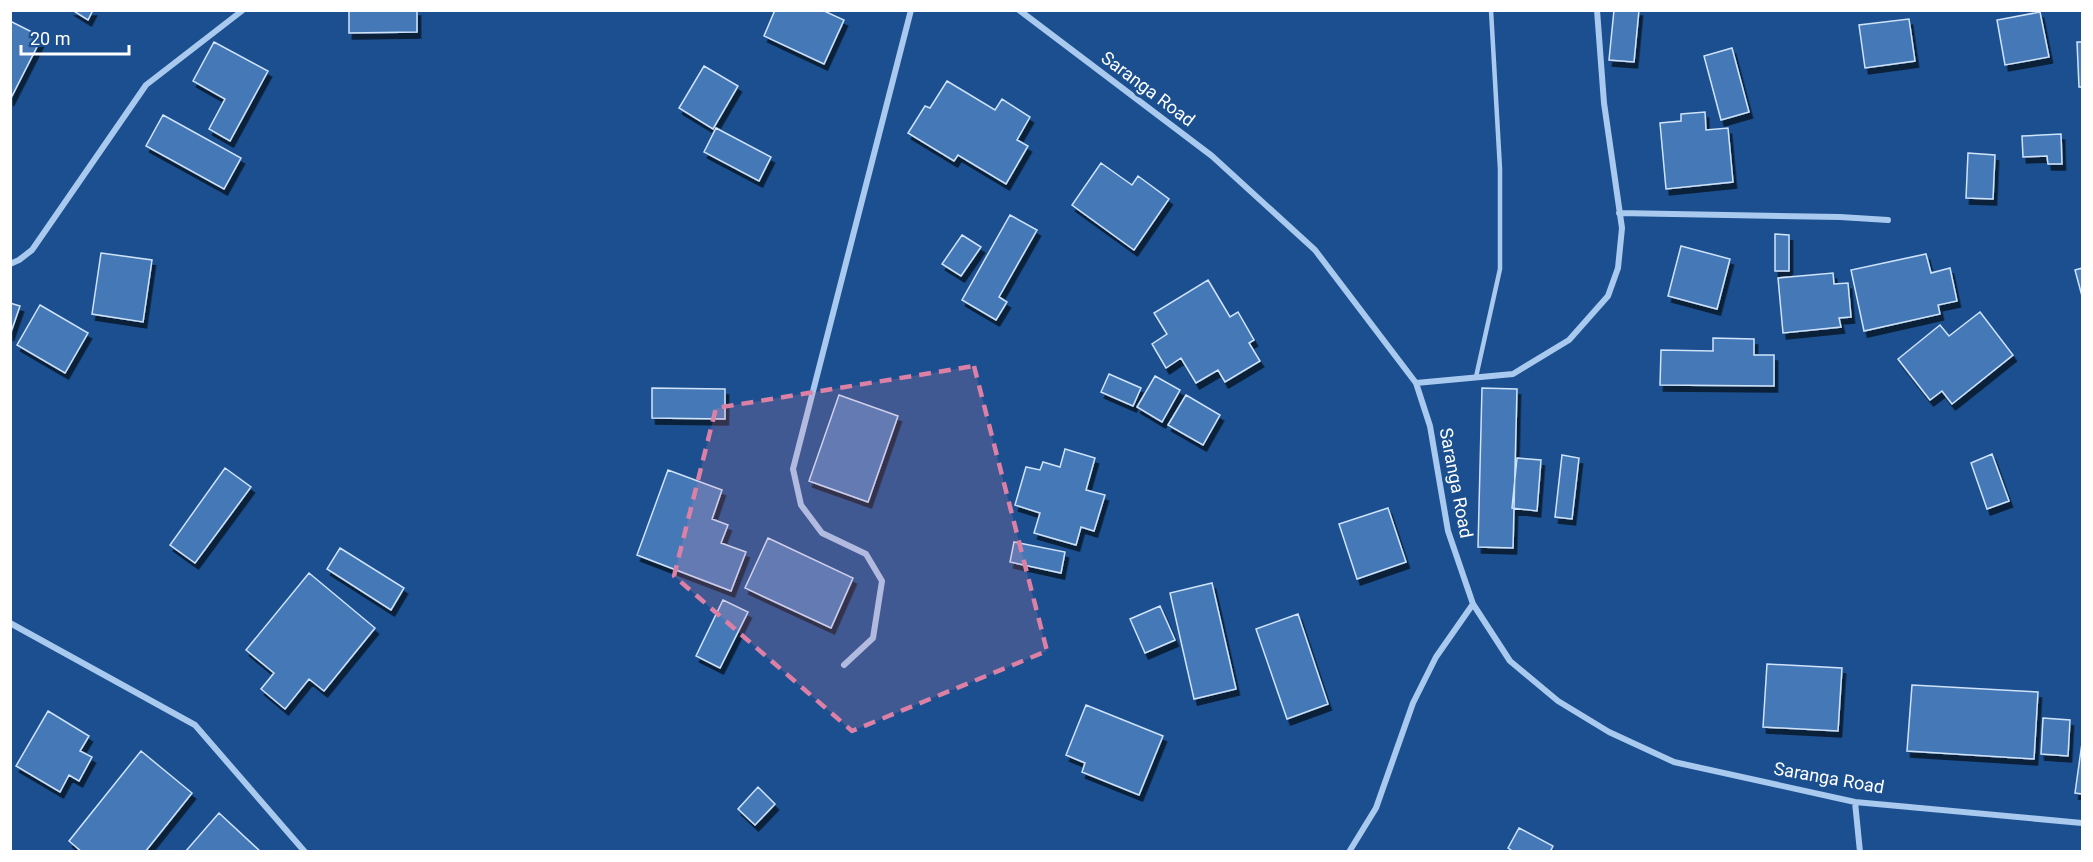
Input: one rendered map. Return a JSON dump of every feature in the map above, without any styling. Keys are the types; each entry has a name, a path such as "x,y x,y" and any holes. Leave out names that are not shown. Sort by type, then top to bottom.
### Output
{"street":[{"path":"10,264 32,250 146,85 243,10"},
{"path":"844,665 873,638 882,581 866,554 822,533 801,505 793,469 910,10"},
{"name":"Saranga Road","path":"1019,10 1212,156 1315,250 1416,383 1431,426 1448,531 1473,604 1510,661 1558,701 1609,732 1674,762 1855,802 2082,823"},
{"path":"1416,383 1513,374 1569,340 1608,296 1618,268 1622,228 1604,103 1597,10"},
{"path":"1619,213 1887,220"},
{"path":"1349,852 1376,808 1413,703 1436,657 1473,604"},
{"path":"10,623 195,724 305,852"},
{"path":"1855,802 1860,852"}],"lane":[{"path":"1476,377 1500,269 1500,169 1491,10"}],"highlighted area":[{"path":"974,366 1047,651 852,731 674,576 716,408"}],"building":[{"path":"72,10 93,10 88,20"},
{"path":"349,10 417,10 417,32 349,33"},
{"path":"775,10 822,10 844,20 824,64 764,36"},
{"path":"1614,10 1639,10 1634,62 1609,60"},
{"path":"2040,12 2049,57 2005,65 1997,20"},
{"path":"1909,19 1915,61 1865,68 1859,25"},
{"path":"10,21 42,37 10,100"},
{"path":"214,42 268,71 230,141 209,129 225,99 193,81"},
{"path":"2077,42 2082,42 2082,87 2079,87"},
{"path":"1732,48 1749,112 1721,120 1704,56"},
{"path":"704,66 738,86 713,129 679,108"},
{"path":"947,81 995,110 1002,99 1030,117 1017,140 1028,146 1006,184 958,155 954,161 908,133 925,106 930,108"},
{"path":"1705,112 1706,130 1728,128 1733,182 1666,189 1660,123 1681,121 1681,114"},
{"path":"163,115 241,158 224,189 146,146"},
{"path":"716,128 771,157 759,181 704,152"},
{"path":"2061,134 2062,164 2048,164 2047,156 2023,157 2022,136"},
{"path":"1968,153 1995,155 1993,199 1966,198"},
{"path":"1101,163 1132,185 1138,176 1169,199 1134,250 1072,205"},
{"path":"1010,215 1037,230 999,297 1007,302 996,320 962,300"},
{"path":"1775,234 1789,235 1789,271 1775,271"},
{"path":"962,235 981,247 961,276 942,264"},
{"path":"1681,246 1730,259 1717,309 1668,296"},
{"path":"101,253 152,260 143,322 92,314"},
{"path":"1926,254 1931,273 1950,268 1957,301 1938,305 1940,314 1864,331 1851,270"},
{"path":"2082,268 2082,296 2075,270"},
{"path":"1833,273 1834,284 1848,283 1851,317 1839,318 1841,327 1783,333 1778,278"},
{"path":"1208,280 1230,317 1238,312 1254,340 1249,343 1260,361 1225,382 1218,370 1196,383 1181,358 1166,368 1152,344 1167,334 1154,313"},
{"path":"10,303 20,306 10,335"},
{"path":"40,305 88,333 65,373 17,345"},
{"path":"1980,312 2013,355 1952,404 1942,391 1930,400 1898,359 1940,325 1949,336"},
{"path":"1713,338 1754,339 1754,355 1774,355 1774,386 1660,385 1661,350 1713,351"},
{"path":"1109,374 1141,388 1133,406 1101,392"},
{"path":"1155,376 1180,390 1162,422 1137,407"},
{"path":"652,388 725,389 725,419 652,418"},
{"path":"1482,388 1517,389 1513,548 1478,547"},
{"path":"839,395 898,416 868,502 809,481"},
{"path":"1186,395 1220,415 1203,445 1168,425"},
{"path":"1065,449 1095,458 1086,490 1105,495 1094,531 1081,527 1076,545 1034,533 1040,513 1015,505 1026,467 1040,470 1043,462 1060,467"},
{"path":"1992,454 2009,501 1987,509 1971,463"},
{"path":"1562,455 1579,458 1572,519 1555,517"},
{"path":"1517,458 1541,460 1537,511 1512,508"},
{"path":"225,468 251,487 195,563 170,545"},
{"path":"668,470 722,490 712,519 728,525 721,543 746,552 731,591 637,555"},
{"path":"1388,508 1406,562 1357,579 1339,524"},
{"path":"768,538 853,578 831,628 745,588"},
{"path":"1014,542 1065,552 1061,573 1010,562"},
{"path":"340,548 404,588 391,610 327,569"},
{"path":"309,573 375,628 324,691 309,679 285,709 261,689 274,673 246,650"},
{"path":"1212,583 1236,689 1194,699 1170,593"},
{"path":"723,600 748,612 720,668 696,656"},
{"path":"1160,606 1175,640 1145,653 1130,619"},
{"path":"1298,614 1328,704 1287,719 1256,629"},
{"path":"1767,664 1842,668 1838,731 1763,727"},
{"path":"1912,685 2038,692 2034,759 1907,751"},
{"path":"1086,705 1163,736 1139,795 1082,772 1085,763 1066,755"},
{"path":"48,711 89,736 80,751 92,757 79,781 69,775 60,792 16,766"},
{"path":"2043,718 2070,720 2068,756 2041,754"},
{"path":"2082,743 2082,794 2075,793"},
{"path":"141,751 192,793 145,852 82,852 69,841"},
{"path":"758,787 775,804 755,825 738,809"},
{"path":"219,813 261,852 185,852"},
{"path":"1519,828 1553,846 1550,852 1514,852 1508,848"}]}
